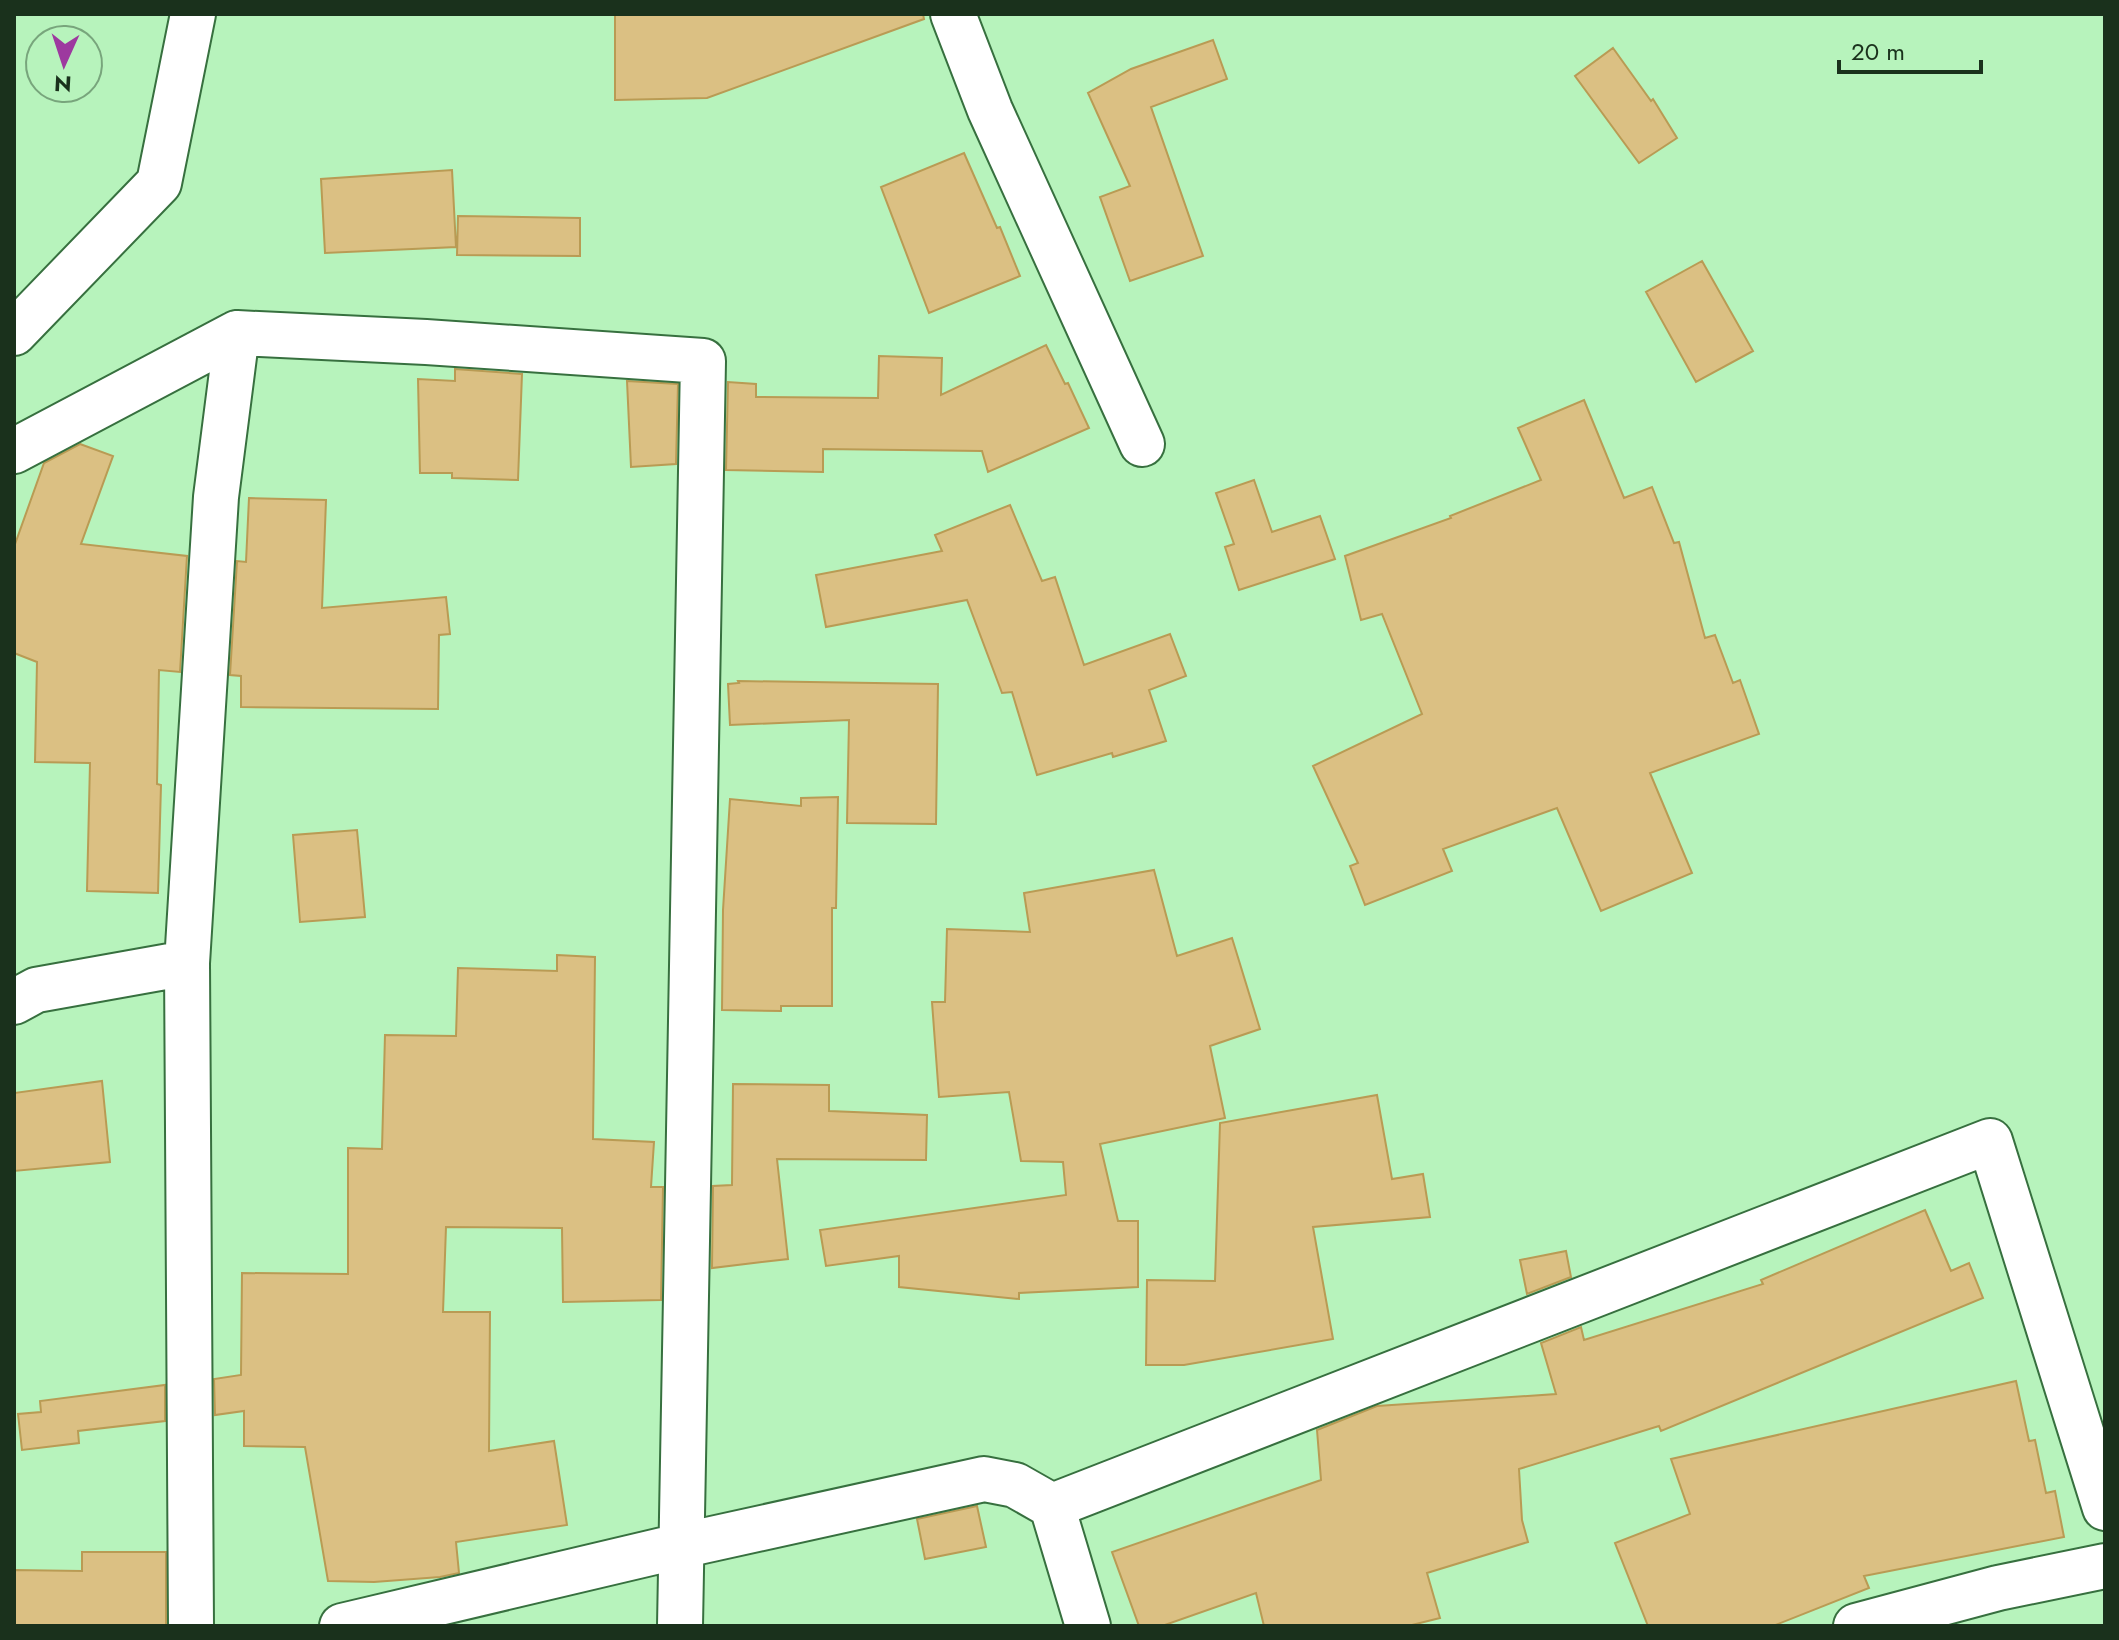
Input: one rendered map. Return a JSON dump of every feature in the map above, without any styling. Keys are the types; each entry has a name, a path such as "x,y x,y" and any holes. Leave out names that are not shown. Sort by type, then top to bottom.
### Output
{"street":[{"path":"14,333 159,183 193,14"},
{"path":"953,14 990,110 1142,444"},
{"path":"191,1626 187,963 216,497 237,333"},
{"path":"14,451 237,333 703,361 680,1626"},
{"path":"14,1002 36,990 187,963"},
{"path":"1052,1506 1990,1141 2105,1508"},
{"path":"342,1626 680,1546 984,1479 1015,1485 1052,1506 1088,1626"},
{"path":"1856,1626 1998,1588 2105,1566"}],"building":[{"path":"615,14 923,14 924,19 707,98 615,100"},
{"path":"1213,40 1227,79 1151,107 1203,256 1130,281 1100,197 1130,186 1088,93 1131,69"},
{"path":"1613,48 1651,101 1653,99 1677,138 1639,163 1575,76"},
{"path":"964,153 1020,276 929,313 881,187"},
{"path":"452,170 456,247 325,253 321,179"},
{"path":"458,216 580,218 580,256 457,255"},
{"path":"1702,261 1753,351 1696,382 1646,292"},
{"path":"1046,345 1089,428 988,472 982,451 823,449 823,472 726,470 728,382 756,384 756,397 878,398 879,356 942,358 941,395"},
{"path":"455,369 522,374 518,480 452,478 452,473 420,473 418,379 455,381"},
{"path":"627,381 678,384 676,464 631,467"},
{"path":"1584,400 1624,498 1652,487 1674,543 1679,542 1705,638 1715,635 1733,683 1740,680 1759,734 1650,773 1692,873 1601,911 1557,808 1443,849 1452,871 1365,905 1350,866 1358,863 1313,766 1422,714 1382,614 1361,620 1345,556 1451,518 1541,480 1518,428"},
{"path":"80,444 113,456 81,544 187,556 180,672 159,670 157,784 161,785 158,893 87,891 90,763 35,762 37,662 14,653 14,547 44,463"},
{"path":"1254,480 1272,532 1320,516 1335,559 1239,590 1225,547 1234,544 1216,493"},
{"path":"249,498 326,500 322,608 446,597 450,634 439,635 438,709 241,707 241,676 230,675 237,561 246,562"},
{"path":"1010,505 1042,581 1055,577 1084,665 1170,634 1186,676 1149,690 1166,741 1037,775 1012,692 1002,693 967,600 826,627 816,575 942,551 935,535"},
{"path":"738,681 938,684 936,824 847,823 849,720 730,725 728,684"},
{"path":"838,797 836,908 832,908 832,1006 781,1006 781,1011 722,1010 723,910 730,799 801,806 801,798"},
{"path":"357,830 365,917 300,922 293,835"},
{"path":"1154,870 1177,956 1232,938 1260,1029 1210,1046 1225,1118 1100,1144 1118,1221 1138,1221 1138,1287 1019,1293 1019,1299 899,1287 899,1256 826,1266 820,1230 1066,1195 1063,1162 1021,1161 1009,1092 939,1097 932,1002 945,1002 947,929 1030,932 1024,893"},
{"path":"557,955 595,957 593,1139 654,1142 651,1187 663,1187 661,1300 563,1302 562,1228 446,1227 443,1312 490,1312 489,1451 554,1441 567,1525 456,1542 459,1573 374,1582 328,1581 305,1447 244,1446 244,1411 215,1415 214,1379 241,1375 242,1273 348,1274 348,1148 382,1149 385,1035 456,1036 458,968 557,971"},
{"path":"102,1081 110,1162 14,1171 14,1093"},
{"path":"733,1084 829,1085 829,1111 927,1115 926,1160 777,1159 788,1259 712,1268 713,1186 732,1185"},
{"path":"1377,1095 1392,1179 1423,1174 1430,1217 1313,1227 1333,1339 1184,1365 1146,1365 1147,1280 1215,1281 1220,1123"},
{"path":"1925,1210 1951,1271 1969,1263 1983,1298 1661,1431 1659,1426 1519,1469 1522,1520 1528,1542 1427,1573 1440,1618 1408,1626 1264,1626 1256,1593 1162,1626 1139,1626 1112,1552 1321,1480 1317,1430 1377,1406 1556,1394 1541,1343 1581,1327 1584,1340 1763,1284 1761,1280"},
{"path":"1566,1251 1571,1277 1527,1294 1520,1260"},
{"path":"2016,1381 2029,1441 2035,1440 2046,1493 2055,1491 2064,1537 1864,1576 1869,1588 1773,1626 1648,1626 1615,1543 1690,1514 1671,1459"},
{"path":"165,1385 165,1421 78,1431 79,1443 22,1450 18,1414 41,1412 40,1401"},
{"path":"977,1506 986,1547 925,1559 917,1519"},
{"path":"82,1552 166,1552 166,1626 14,1626 14,1570 82,1571"}]}
